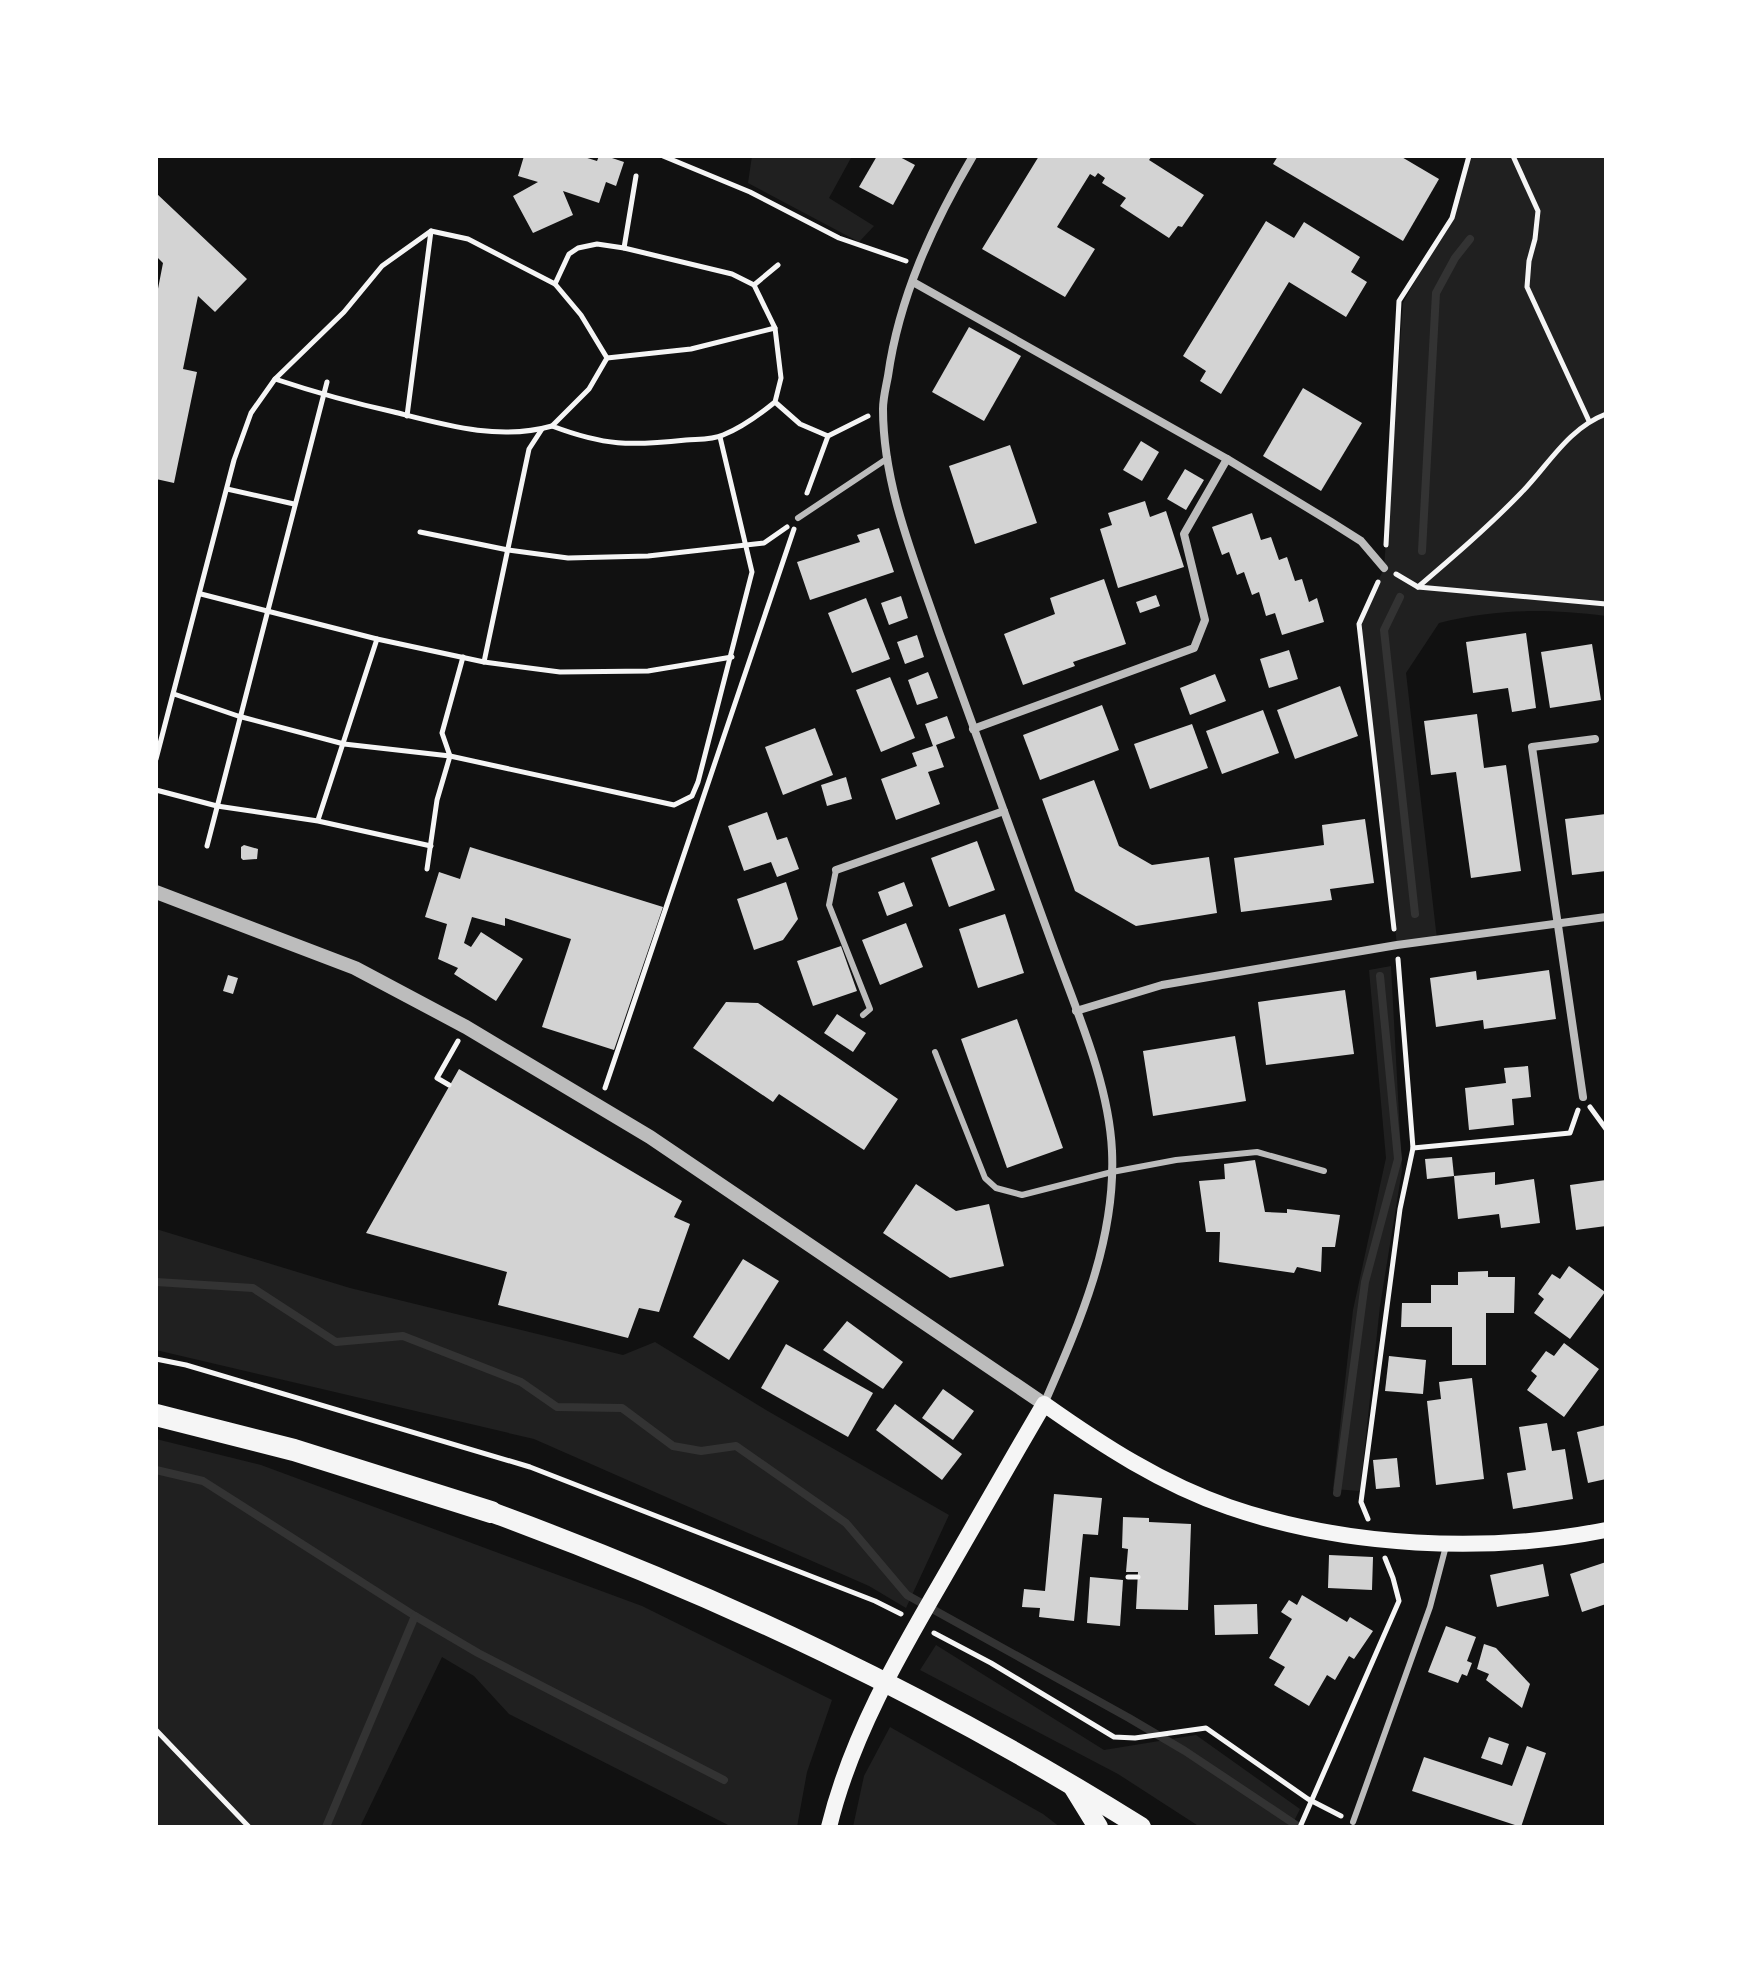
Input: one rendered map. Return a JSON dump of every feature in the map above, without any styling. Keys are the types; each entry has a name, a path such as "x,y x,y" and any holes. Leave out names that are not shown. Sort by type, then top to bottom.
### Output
{"highway":[{"path":"156,1415 294,1450 491,1512"}],"main road":[{"path":"829,1827 849,1759 872,1707 1044,1404 1107,1448 1173,1483 1226,1506 1285,1525 1377,1539 1447,1542 1529,1541 1606,1530"},
{"path":"491,1512 588,1547 780,1629 941,1710 1141,1827"},
{"path":"1072,1784 1098,1827"}],"street":[{"path":"156,892 355,968 466,1027 599,1104 1044,1404 1086,1304 1101,1254 1111,1197 1109,1113 1076,1011 973,729 903,524 888,458 883,408 893,341 919,265 941,211 973,156"},
{"path":"913,282 1227,459 1361,541 1384,568"},
{"path":"973,729 1194,648 1205,620 1184,534 1227,459"},
{"path":"1583,1097 1532,747 1595,739"},
{"path":"836,870 1004,811"},
{"path":"1076,1011 1162,985 1397,945 1606,917"}],"lane":[{"path":"798,518 888,458"},
{"path":"836,870 829,905 870,1009 863,1015"},
{"path":"935,1052 985,1178 996,1188 1022,1195 1112,1172 1176,1160 1257,1152 1324,1171"},
{"path":"1353,1822 1430,1607 1447,1542"}],"path":[{"path":"663,156 750,192 839,238 919,265"},
{"path":"1300,1827 1399,1601 1393,1578 1361,1502 1400,1209 1413,1148 1397,945 1359,624 1384,568 1399,301 1452,218 1469,156"},
{"path":"1513,156 1538,211 1527,287 1589,421"},
{"path":"624,248 636,176"},
{"path":"407,416 431,231"},
{"path":"156,759 234,460 251,413 275,379 344,312 382,266 431,231 468,239 555,284 581,315 607,358"},
{"path":"552,426 613,444 720,437 750,421 775,402 781,378 775,328 754,285 732,274 597,244 578,248 569,254 555,284"},
{"path":"754,285 778,265"},
{"path":"607,358 691,349 775,328"},
{"path":"275,379 322,395 471,431 542,429 552,426 589,389 607,358"},
{"path":"207,846 238,716 327,382"},
{"path":"775,402 800,424 828,436"},
{"path":"599,1104 828,436 883,408"},
{"path":"1418,587 1522,492 1561,447 1589,421 1606,414"},
{"path":"484,662 529,449 542,429"},
{"path":"174,694 238,716 344,744 450,756 674,805 692,796 698,782 752,572 720,437"},
{"path":"227,489 294,504"},
{"path":"420,532 508,550 568,558 648,556 764,543 798,518"},
{"path":"1384,568 1418,587 1606,604"},
{"path":"201,594 377,639 484,662 560,672 648,671 732,657"},
{"path":"318,821 377,639"},
{"path":"427,869 437,800 450,756 442,733 463,657"},
{"path":"156,790 217,806 318,821 431,846"},
{"path":"449,1085 437,1078 466,1027"},
{"path":"1413,1148 1570,1133 1583,1097"},
{"path":"1583,1097 1606,1129"},
{"path":"156,1359 186,1365 530,1467 875,1601 914,1621"},
{"path":"1128,1577 1138,1577"},
{"path":"927,1628 1114,1737 1135,1738 1206,1728 1308,1799 1353,1822"},
{"path":"156,1730 249,1827"}],"shaded area":[{"path":"752,156 852,156 829,198 874,226 859,242 748,183"},
{"path":"1469,156 1606,156 1606,616 1522,611 1439,623 1406,673 1437,939 1397,945 1359,624 1384,568 1403,303 1452,218"},
{"path":"1391,966 1402,1170 1380,1306 1360,1491 1333,1489 1353,1310 1386,1158 1369,970"},
{"path":"156,1229 350,1288 623,1355 655,1342 949,1515 906,1608 869,1586 534,1439 156,1350"},
{"path":"156,1439 261,1465 642,1606 832,1700 807,1772 797,1827 732,1827 509,1714 474,1676 442,1657 360,1827 156,1827"},
{"path":"936,1645 1104,1750 1196,1735 1300,1809 1291,1827 1200,1827 1118,1774 920,1670"},
{"path":"890,1727 1043,1814 1060,1827 853,1827 864,1776"}],"building":[{"path":"524,156 581,156 597,161 599,156 606,156 624,162 616,186 606,182 599,203 563,191 573,215 533,233 513,196 538,182 518,176"},
{"path":"877,156 898,156 915,165 893,205 859,187"},
{"path":"1039,156 1152,156 1149,160 1204,195 1182,227 1178,226 1169,238 1120,206 1126,198 1102,183 1105,178 1098,173 1095,177 1090,174 1057,227 1095,249 1065,297 982,249"},
{"path":"1278,156 1400,156 1439,179 1403,241 1273,164"},
{"path":"156,193 247,279 215,312 198,296 183,369 197,372 174,483 156,479 156,299 163,263 156,256"},
{"path":"1266,221 1294,238 1304,222 1360,257 1351,272 1367,282 1346,317 1289,282 1221,394 1200,381 1206,371 1183,356"},
{"path":"969,327 1021,356 984,421 932,392"},
{"path":"1303,388 1362,423 1321,491 1263,456"},
{"path":"1141,441 1159,452 1142,481 1123,470"},
{"path":"1010,445 1037,523 975,544 949,466"},
{"path":"1185,469 1204,480 1186,510 1167,499"},
{"path":"1145,501 1150,517 1166,511 1184,567 1118,588 1100,529 1112,525 1108,513"},
{"path":"1252,513 1261,540 1271,537 1279,560 1287,557 1295,581 1302,579 1309,602 1317,598 1324,622 1282,635 1275,613 1266,616 1259,592 1252,595 1244,572 1237,575 1229,552 1222,555 1212,527"},
{"path":"879,528 894,572 810,600 797,562 860,542 857,535"},
{"path":"1104,579 1126,644 1073,662 1075,666 1023,685 1004,634 1055,614 1050,598"},
{"path":"1156,595 1160,606 1140,613 1136,602"},
{"path":"901,596 908,618 889,625 881,603"},
{"path":"866,598 890,659 852,673 828,613"},
{"path":"1526,633 1536,708 1512,712 1508,688 1473,693 1466,642"},
{"path":"917,635 924,657 905,664 897,642"},
{"path":"1592,644 1601,700 1550,708 1541,652"},
{"path":"1289,650 1298,679 1269,688 1260,659"},
{"path":"928,672 938,698 917,705 908,680"},
{"path":"1215,674 1226,701 1190,715 1180,688"},
{"path":"890,677 915,738 881,752 856,690"},
{"path":"1340,686 1358,736 1295,759 1277,710"},
{"path":"1102,705 1119,750 1040,780 1023,735"},
{"path":"1263,710 1279,753 1222,774 1206,731"},
{"path":"1477,714 1484,768 1506,765 1521,871 1471,878 1456,772 1431,775 1424,721"},
{"path":"947,716 955,738 936,745 944,767 928,772 940,804 896,820 881,779 917,766 912,753 933,746 925,724"},
{"path":"1192,724 1208,768 1150,789 1134,744"},
{"path":"815,728 833,775 783,795 765,747"},
{"path":"846,777 852,799 827,806 821,785"},
{"path":"1094,780 1119,846 1152,865 1209,857 1217,913 1136,926 1075,891 1042,799"},
{"path":"767,812 777,840 787,837 799,869 777,877 771,862 744,871 728,826"},
{"path":"1606,814 1606,871 1572,875 1565,819"},
{"path":"1365,819 1374,883 1330,889 1332,900 1241,912 1234,858 1324,845 1322,825"},
{"path":"977,841 995,890 949,907 931,858"},
{"path":"241,847 258,849 257,859 241,858"},
{"path":"470,847 663,907 614,1050 542,1027 571,939 505,918 505,926 472,917 464,943 471,947 481,932 523,959 496,1001 454,974 458,968 438,959 447,924 425,917 439,872 460,879"},
{"path":"786,882 798,919 783,940 754,950 737,899"},
{"path":"904,882 913,906 887,916 878,892"},
{"path":"1005,914 1024,973 978,988 959,929"},
{"path":"906,923 923,967 880,985 862,940"},
{"path":"841,946 857,991 813,1006 797,961"},
{"path":"1549,970 1556,1019 1484,1029 1483,1020 1436,1027 1430,978 1476,971 1477,980"},
{"path":"228,975 238,978 233,994 223,991"},
{"path":"1345,990 1354,1054 1266,1065 1258,1002"},
{"path":"726,1002 758,1003 898,1099 864,1150 779,1094 773,1102 693,1048"},
{"path":"837,1014 866,1033 853,1052 824,1033"},
{"path":"1017,1019 1063,1148 1007,1168 961,1039"},
{"path":"1235,1036 1246,1101 1153,1116 1143,1051"},
{"path":"1528,1066 1531,1097 1512,1099 1514,1125 1469,1130 1465,1088 1506,1083 1504,1068"},
{"path":"459,1069 682,1201 674,1217 690,1224 659,1312 639,1308 628,1338 498,1305 507,1272 366,1233"},
{"path":"1452,1157 1454,1176 1427,1179 1425,1159"},
{"path":"1255,1160 1265,1212 1287,1213 1287,1209 1340,1215 1335,1247 1322,1247 1321,1272 1297,1267 1294,1273 1219,1262 1220,1232 1206,1232 1199,1181 1225,1179 1224,1164"},
{"path":"1495,1172 1495,1185 1534,1179 1540,1223 1501,1228 1499,1214 1458,1219 1454,1176"},
{"path":"1606,1180 1606,1226 1576,1230 1570,1185"},
{"path":"916,1184 956,1211 989,1204 1004,1266 950,1278 883,1233"},
{"path":"743,1259 779,1281 729,1360 693,1337"},
{"path":"1569,1266 1605,1292 1570,1339 1534,1313 1544,1299 1538,1294 1552,1274 1560,1279"},
{"path":"1488,1271 1488,1277 1515,1277 1514,1313 1486,1313 1486,1365 1452,1365 1452,1327 1401,1327 1402,1303 1431,1303 1431,1285 1458,1285 1458,1272"},
{"path":"847,1321 903,1362 883,1389 823,1350"},
{"path":"1564,1343 1599,1369 1564,1417 1527,1390 1537,1376 1531,1371 1546,1351 1554,1356"},
{"path":"786,1344 873,1393 848,1437 761,1388"},
{"path":"1389,1356 1426,1360 1423,1394 1385,1391"},
{"path":"1472,1378 1484,1479 1436,1485 1427,1401 1441,1399 1439,1382"},
{"path":"943,1389 974,1411 953,1440 922,1418"},
{"path":"895,1404 962,1454 942,1480 876,1430"},
{"path":"1547,1423 1552,1451 1565,1449 1573,1499 1513,1509 1507,1473 1526,1470 1519,1427"},
{"path":"1606,1425 1606,1479 1588,1483 1577,1432"},
{"path":"1397,1458 1400,1487 1376,1489 1373,1460"},
{"path":"1054,1494 1102,1498 1098,1535 1083,1534 1074,1621 1039,1617 1040,1608 1022,1607 1024,1589 1045,1591"},
{"path":"1123,1517 1191,1524 1188,1610 1136,1609 1138,1572 1126,1572 1128,1549 1122,1548"},
{"path":"1329,1555 1373,1557 1372,1590 1328,1588"},
{"path":"1606,1562 1606,1604 1582,1612 1570,1574"},
{"path":"1543,1564 1549,1596 1497,1607 1490,1575"},
{"path":"1090,1577 1123,1580 1120,1626 1087,1623"},
{"path":"1302,1595 1347,1622 1350,1617 1373,1631 1354,1659 1349,1656 1335,1680 1327,1675 1309,1706 1274,1685 1285,1667 1269,1658 1292,1619 1281,1612 1289,1600 1297,1605"},
{"path":"1257,1604 1258,1634 1215,1635 1214,1605"},
{"path":"1446,1626 1476,1637 1467,1661 1472,1663 1467,1676 1462,1674 1458,1683 1428,1672"},
{"path":"1484,1644 1496,1648 1530,1684 1522,1708 1486,1680 1489,1674 1477,1669"},
{"path":"1489,1737 1509,1744 1502,1765 1481,1758"},
{"path":"1527,1746 1546,1753 1521,1827 1412,1791 1424,1757 1512,1786"}],"waterway":[{"path":"1422,551 1436,293 1455,258 1470,239"},
{"path":"1400,597 1384,630 1415,914"},
{"path":"1337,1493 1365,1282 1398,1159 1380,976"},
{"path":"156,1282 253,1288 336,1342 403,1336 521,1382 557,1407 622,1408 673,1446 701,1451 736,1446 846,1523 907,1595 1185,1751 1299,1827"},
{"path":"156,1470 203,1481 478,1653 724,1780"},
{"path":"326,1827 415,1616"}]}
